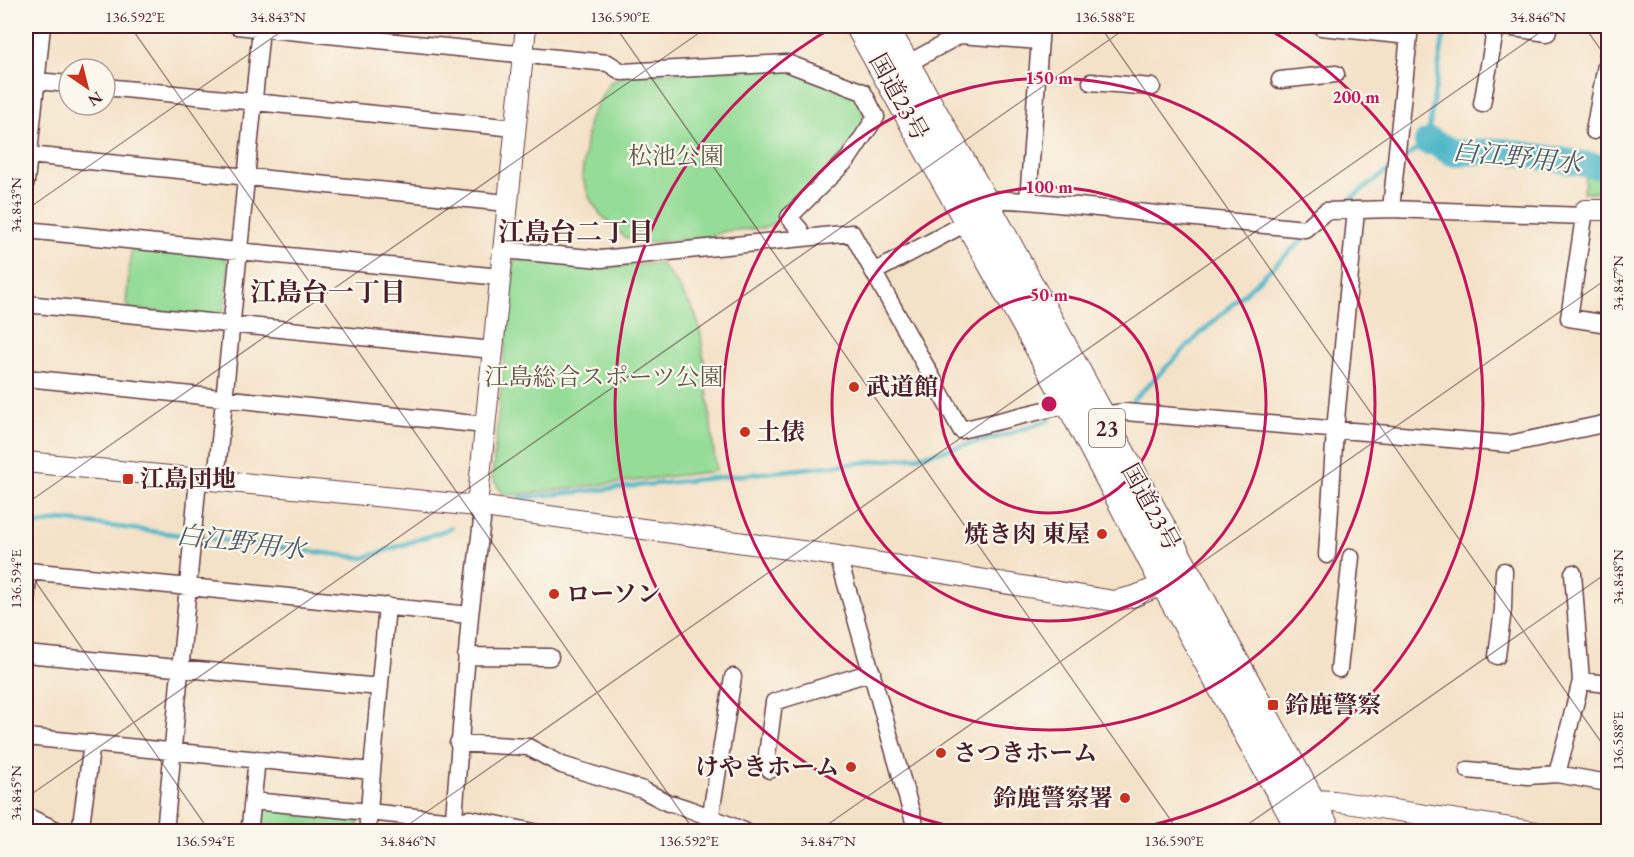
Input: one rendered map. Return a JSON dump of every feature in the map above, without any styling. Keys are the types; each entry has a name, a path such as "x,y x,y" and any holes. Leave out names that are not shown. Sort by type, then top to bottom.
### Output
{"highway":[{"name":"国道23号","path":"859,26 1070,404 1176,579"},
{"name":"国道23号","path":"884,26 983,200 1100,415 1176,579 1301,814 1328,831"}],"street":[{"path":"26,182 30,97 37,81 42,26"},
{"path":"237,26 608,63 622,72 787,63 863,92 876,117 848,159 789,217 802,238"},
{"path":"453,826 466,656 482,520 477,506 484,425 526,26"},
{"path":"1482,104 1498,26 1547,33 1549,26"},
{"path":"1321,27 1409,31 1391,209"},
{"path":"165,831 182,668 193,527 207,480 225,399 261,28"},
{"path":"905,65 961,30 1040,33 1028,201"},
{"path":"1594,131 1608,54"},
{"path":"1280,80 1336,74"},
{"path":"37,81 57,83"},
{"path":"1091,82 1152,87"},
{"path":"117,88 515,128"},
{"path":"29,155 507,203"},
{"path":"983,200 1028,201 1305,229 1326,211 1391,209 1585,213 1608,210"},
{"path":"1327,555 1351,210"},
{"path":"1585,213 1569,318 1608,324"},
{"path":"874,272 968,222"},
{"path":"26,230 500,277"},
{"path":"503,250 601,259 852,233 961,430 1070,404"},
{"path":"26,304 493,350"},
{"path":"26,378 484,425"},
{"path":"1100,415 1125,412 1509,444 1608,423"},
{"path":"26,462 477,506 838,556 1114,601 1176,579"},
{"path":"838,556 872,672 912,830"},
{"path":"1339,669 1351,557"},
{"path":"26,606 28,571 470,615"},
{"path":"1497,656 1503,609 1504,571"},
{"path":"1557,774 1581,681 1573,573"},
{"path":"367,831 387,606"},
{"path":"26,654 380,687"},
{"path":"466,656 549,657"},
{"path":"770,770 767,754 774,702 872,672"},
{"path":"709,824 733,677"},
{"path":"1581,681 1608,684"},
{"path":"26,737 372,771"},
{"path":"80,831 92,743"},
{"path":"458,743 528,747 562,765 643,790 668,803 673,802 709,824 746,831"},
{"path":"250,825 257,759"},
{"path":"1468,770 1528,776 1557,774 1608,783"},
{"path":"253,801 369,812 453,826 471,819 534,831"},
{"path":"1301,814 1536,831"},
{"path":"26,816 61,831"}],"green space":[{"name":"松池公園","path":"784,67 859,98 866,128 782,218 763,228 725,231 707,238 640,243 626,238 600,214 590,199 582,176 589,120 609,83 625,75"},
{"path":"1587,169 1608,172 1608,193 1583,192"},
{"path":"137,245 221,254 229,264 224,310 215,317 130,309 126,304 131,251"},
{"name":"江島総合スポーツ公園","path":"514,259 601,268 660,263 677,284 695,313 701,335 716,471 505,496 492,478"},
{"path":"258,807 359,818 357,831 256,832"}],"waterway":[{"path":"1401,161 1427,142 1445,26"},
{"name":"白江野用水","path":"1427,142 1432,141 1452,153 1504,151 1608,168"},
{"path":"1341,206 1390,169"},
{"path":"1133,400 1201,333 1310,233"},
{"path":"520,498 916,457 1002,436 1050,420"},
{"name":"白江野用水","path":"26,527 61,520 189,536"},
{"name":"白江野用水","path":"197,537 364,558 452,528"}],"place":[{"name":"武道館","path":"854,387"},
{"name":"土俵","path":"745,432"},
{"name":"江島団地","path":"128,479"},
{"name":"焼き肉 東屋","path":"1102,534"},
{"name":"ローソン","path":"554,594"},
{"name":"鈴鹿警察","path":"1273,705"},
{"name":"さつきホーム","path":"941,753"},
{"name":"けやきホーム","path":"851,767"},
{"name":"鈴鹿警察署","path":"1125,798"}],"district":[{"name":"江島台二丁目","path":"576,232"},
{"name":"江島台一丁目","path":"328,292"}]}
